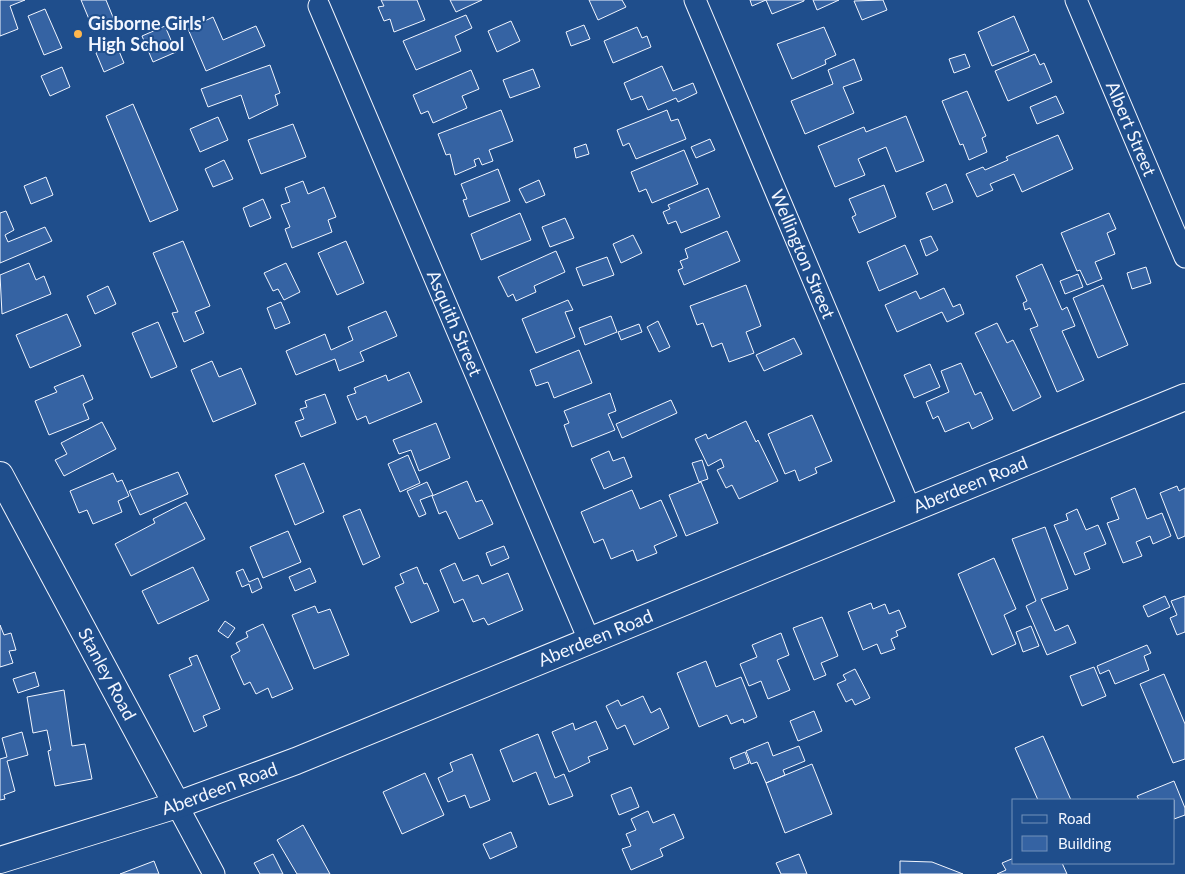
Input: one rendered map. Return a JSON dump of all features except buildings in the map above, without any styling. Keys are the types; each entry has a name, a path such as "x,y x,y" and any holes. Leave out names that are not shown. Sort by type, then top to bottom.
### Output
{"street":[{"name":"Wellington Street","path":"695,0 910,509"},
{"name":"Albert Street","path":"1076,0 1185,258"},
{"name":"Asquith Street","path":"319,6 589,640"},
{"name":"Aberdeen Road","path":"0,860 177,805 296,761 1185,396"},
{"name":"Stanley Road","path":"0,475 214,874"}],"place":[{"name":"Gisborne Girls' High School","path":"78,34"}]}
